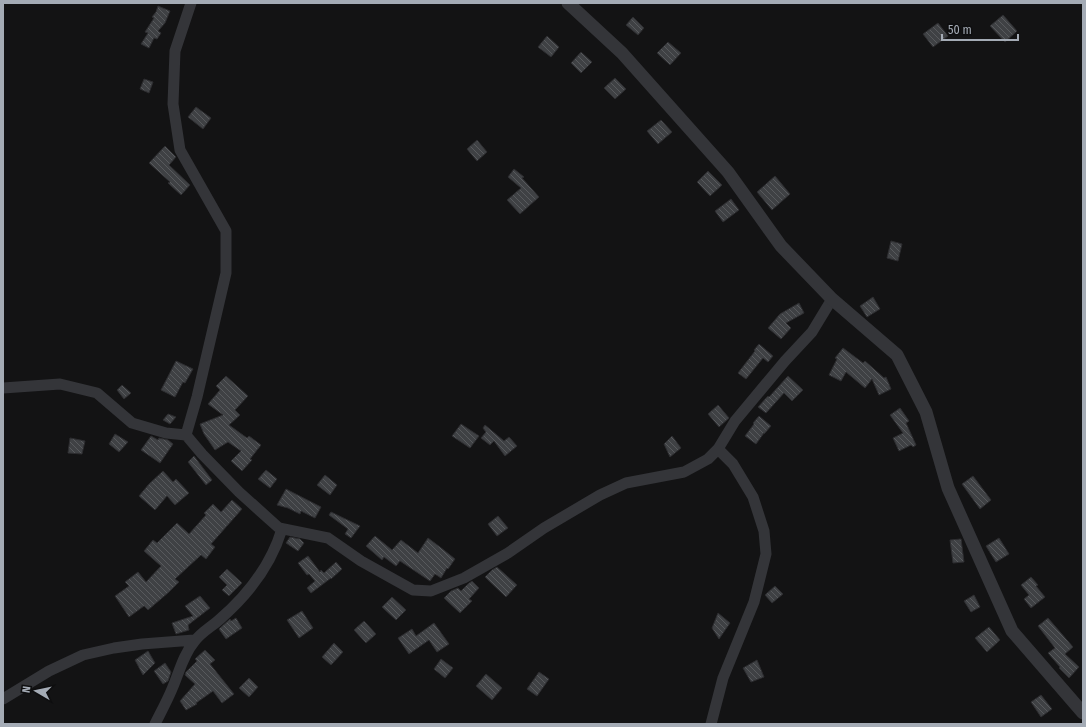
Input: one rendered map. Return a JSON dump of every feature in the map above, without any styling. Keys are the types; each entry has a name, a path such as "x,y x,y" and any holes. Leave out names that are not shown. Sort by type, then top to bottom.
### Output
{"street":[{"path":"186,435 197,397 226,273 226,230 180,150 173,104 175,51 191,3"},
{"path":"568,3 622,53 728,172 781,246 832,299 897,354 926,412 948,488 1012,631 1083,714"},
{"path":"3,388 60,384 97,393 132,423 166,433 186,435 202,454 239,492 278,528 328,538 361,561 413,590 431,591 464,578 508,553 544,528 600,495 626,482 684,472 708,459 718,449 735,421 785,361 812,332 832,299"},
{"path":"711,724 723,678 754,602 766,554 764,531 753,497 733,464 718,449"},
{"path":"155,724 172,689 188,649 194,640 219,620 241,599 266,565 278,541 282,529"},
{"path":"3,699 49,671 83,655 142,644 194,640"}],"building":[{"path":"158,6 170,11 165,23 158,31 161,33 157,39 154,38 149,48 141,44 148,33 145,32 154,18 152,17"},
{"path":"1003,15 1017,31 1005,42 990,26"},
{"path":"633,17 644,28 638,35 626,25"},
{"path":"938,23 948,36 933,47 923,34"},
{"path":"547,36 559,47 551,57 538,47"},
{"path":"668,42 681,53 670,65 657,53"},
{"path":"581,52 592,62 581,73 571,63"},
{"path":"615,78 626,89 615,99 604,88"},
{"path":"144,79 153,82 149,93 140,89"},
{"path":"196,107 211,118 203,129 188,117"},
{"path":"661,120 672,132 658,144 647,131"},
{"path":"477,140 487,152 477,161 467,149"},
{"path":"165,146 176,157 169,165 190,185 181,195 168,183 170,182 149,163"},
{"path":"514,169 524,177 522,178 539,197 520,214 507,200 521,188 508,177"},
{"path":"708,171 722,185 710,196 697,182"},
{"path":"775,176 790,194 772,210 757,192"},
{"path":"731,199 739,210 723,222 715,211"},
{"path":"891,241 902,244 898,261 887,258"},
{"path":"873,297 880,309 867,317 860,306"},
{"path":"799,303 804,313 786,323 791,328 781,339 768,328 780,314"},
{"path":"759,344 773,356 768,362 763,358 746,379 738,373"},
{"path":"843,348 863,363 865,361 884,378 886,377 891,389 879,395 872,379 865,388 846,372 841,381 829,375 837,359 835,358"},
{"path":"176,361 193,369 185,383 183,382 175,397 161,390"},
{"path":"226,376 248,396 235,410 240,415 229,425 247,438 249,436 261,445 250,459 252,460 242,471 231,461 241,451 228,442 215,450 204,434 200,424 223,415 208,404 220,390 216,386"},
{"path":"788,376 803,390 792,401 784,393 766,413 758,407 768,396 769,397"},
{"path":"122,385 131,393 124,399 117,390"},
{"path":"718,405 729,418 719,427 708,414"},
{"path":"900,408 909,421 906,423 916,445 913,447 911,445 899,451 893,438 903,433 890,415"},
{"path":"168,414 176,417 170,424 163,420"},
{"path":"759,416 771,426 756,444 745,436"},
{"path":"461,424 479,436 470,448 452,436"},
{"path":"485,425 504,441 509,437 517,446 505,456 494,441 490,445 481,438 486,432 483,428"},
{"path":"115,434 128,442 119,452 109,444"},
{"path":"151,436 158,440 159,438 168,440 173,444 160,463 141,450"},
{"path":"672,436 681,448 670,457 664,444"},
{"path":"70,438 85,441 82,454 68,453"},
{"path":"194,456 212,480 206,485 188,462"},
{"path":"266,470 277,479 270,488 258,479"},
{"path":"163,471 173,482 176,479 189,493 175,505 167,496 155,510 139,496"},
{"path":"325,475 337,485 330,495 317,485"},
{"path":"973,476 991,500 980,509 962,484"},
{"path":"286,489 321,507 315,518 301,511 300,514 288,508 277,505"},
{"path":"232,500 242,509 211,544 215,547 206,559 201,555 175,579 179,582 169,592 148,610 144,606 129,617 115,596 129,586 125,582 138,572 146,582 161,566 144,551 153,540 157,543 177,523 189,534 206,515 204,513 213,504 221,512"},
{"path":"331,512 360,526 351,538 345,534 348,529 329,515"},
{"path":"498,516 508,528 497,536 488,524"},
{"path":"375,536 392,550 401,540 418,553 428,538 455,559 441,578 435,574 430,581 400,561 396,566 384,557 382,560 366,546"},
{"path":"290,537 300,539 304,543 298,551 286,543"},
{"path":"999,538 1009,554 996,562 986,546"},
{"path":"961,539 964,562 953,563 950,540"},
{"path":"308,556 320,572 321,570 324,573 336,562 342,569 311,593 307,588 315,581 309,574 307,575 298,563"},
{"path":"497,567 517,585 506,597 485,577"},
{"path":"227,569 242,583 229,596 222,590 227,585 219,577"},
{"path":"1031,577 1045,597 1031,608 1024,599 1029,595 1021,585"},
{"path":"472,581 479,588 469,599 472,601 460,613 444,598 451,591 458,588 461,591"},
{"path":"775,586 783,594 772,603 765,595"},
{"path":"974,595 980,607 971,612 964,601"},
{"path":"200,596 210,608 188,625 189,630 176,634 172,623 193,616 185,606"},
{"path":"392,597 406,610 396,620 382,607"},
{"path":"302,611 313,628 299,638 287,620"},
{"path":"718,613 730,623 719,639 712,628"},
{"path":"236,618 242,628 226,639 219,629 230,619 231,621"},
{"path":"1048,618 1073,647 1065,654 1079,667 1069,678 1059,668 1060,667 1048,653 1055,648 1038,626"},
{"path":"364,621 376,634 366,643 354,630"},
{"path":"434,623 449,644 437,652 429,640 409,654 398,638 412,629 416,636"},
{"path":"989,627 1000,640 987,652 975,638"},
{"path":"334,643 343,652 331,665 322,657"},
{"path":"205,650 215,660 210,664 234,694 222,703 213,691 196,703 197,704 186,710 180,701 195,684 185,675 197,661 195,659"},
{"path":"148,651 155,663 143,675 135,660"},
{"path":"441,659 453,668 445,678 434,669"},
{"path":"757,660 764,677 751,682 743,668"},
{"path":"165,663 171,672 168,681 163,684 154,671"},
{"path":"539,672 549,679 537,696 527,689"},
{"path":"486,674 502,688 492,700 476,686"},
{"path":"249,678 258,687 249,697 239,688"},
{"path":"1041,695 1052,709 1041,717 1031,702"}]}
